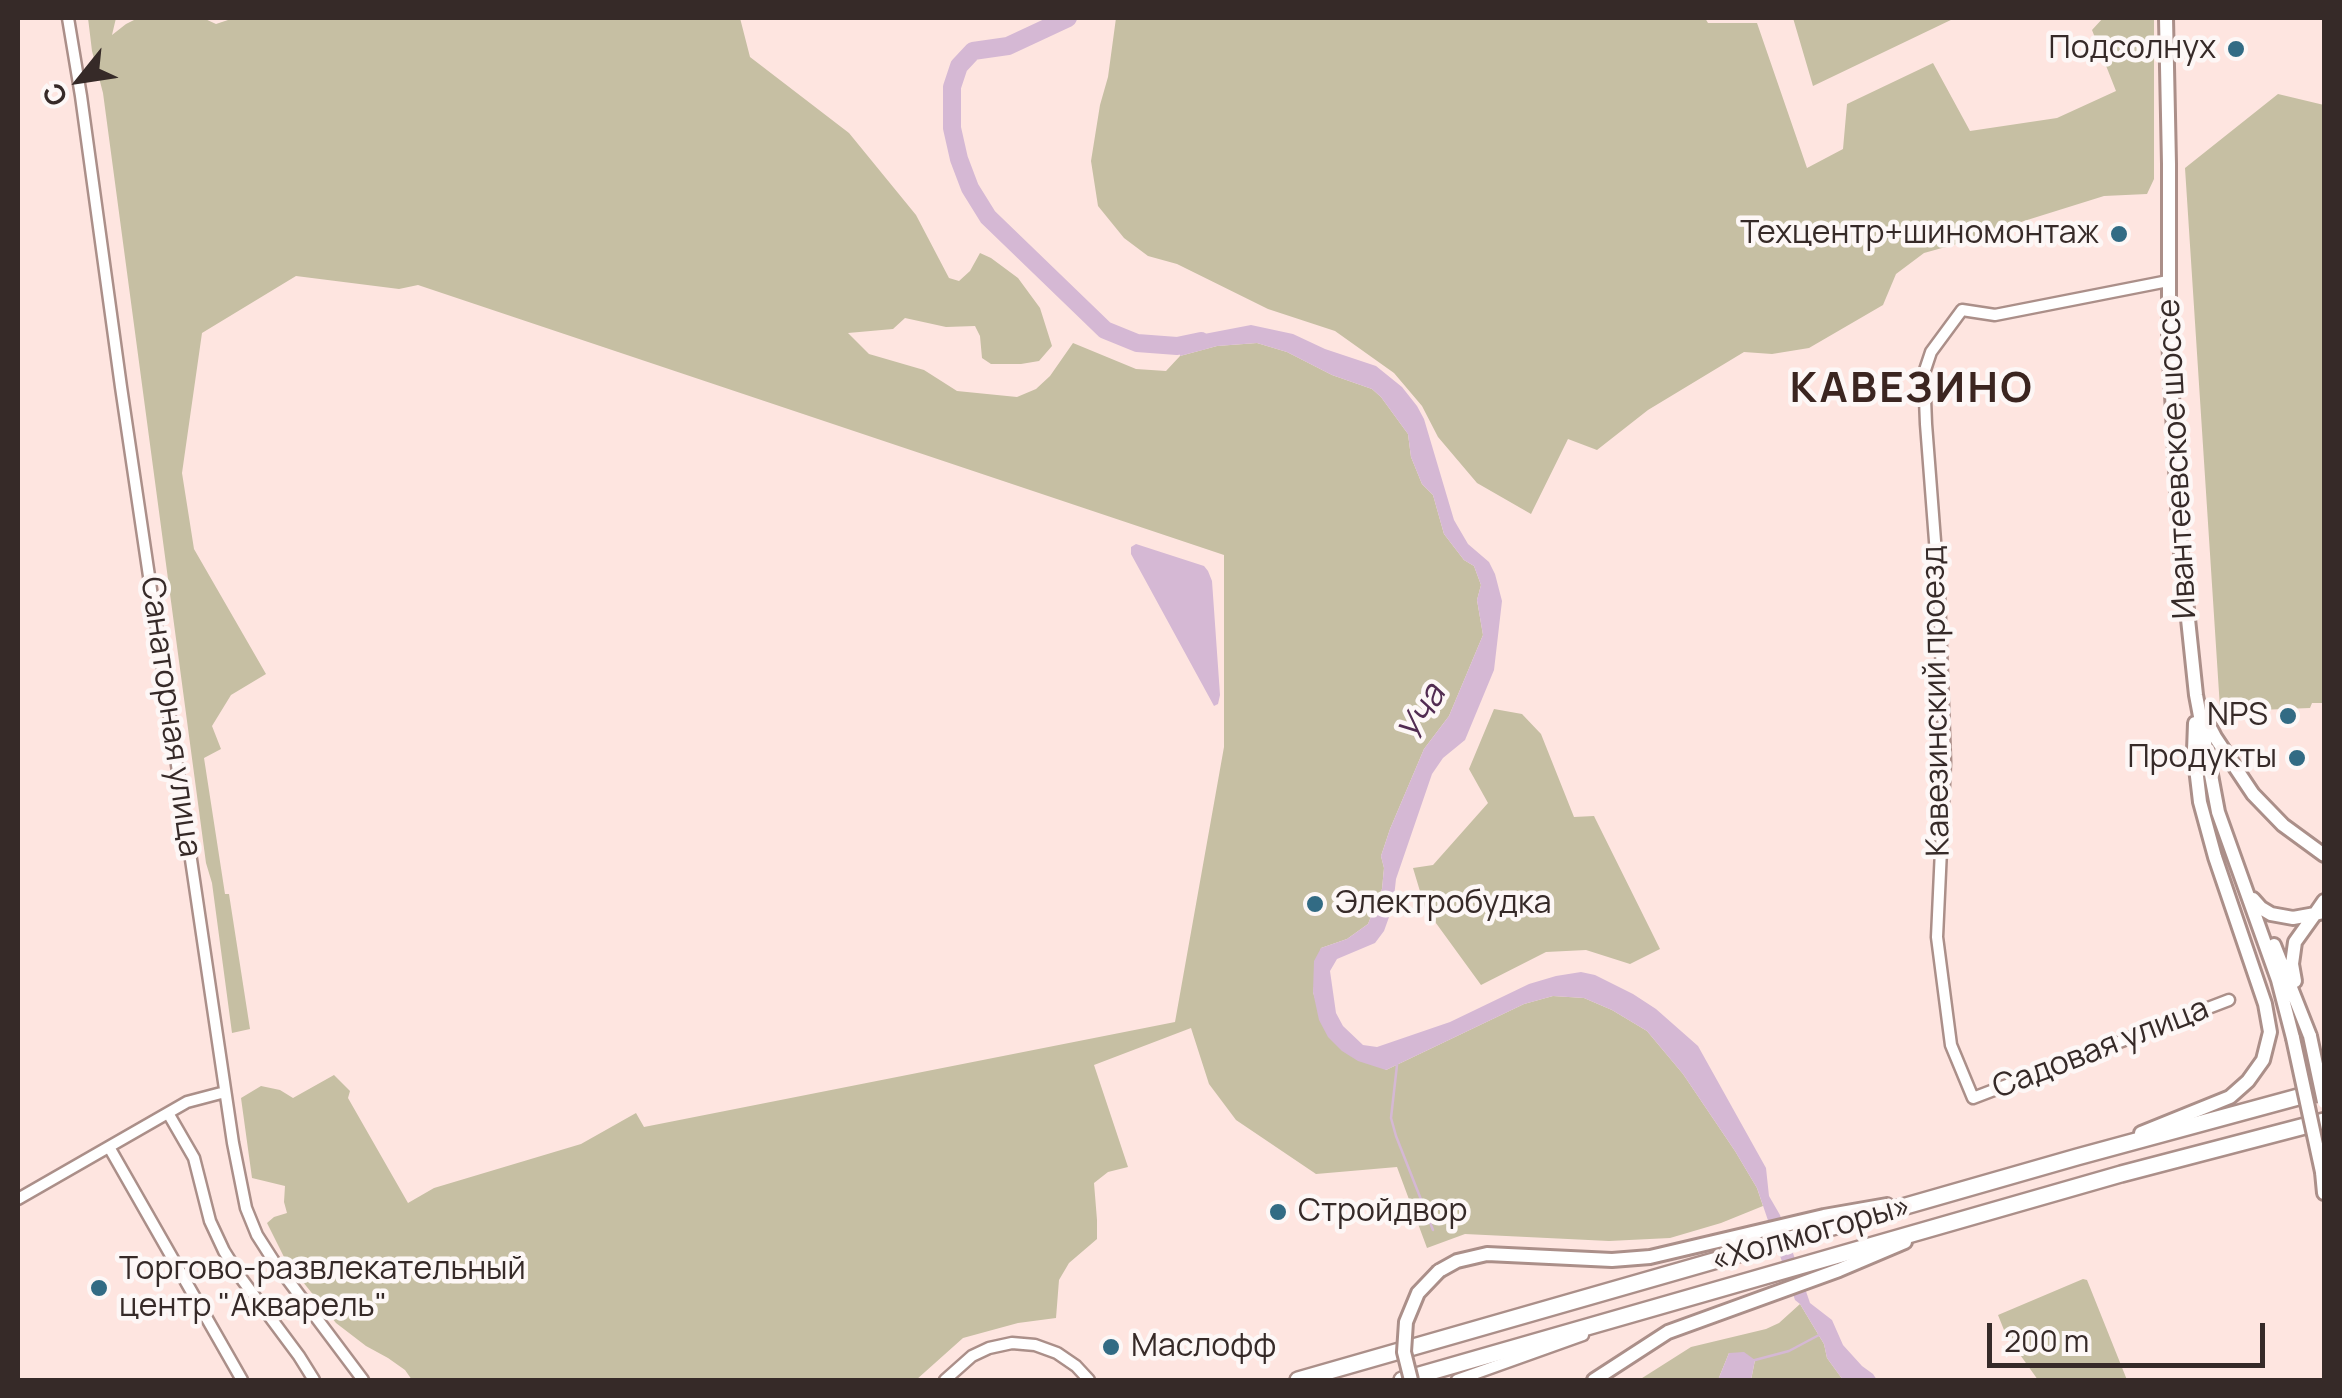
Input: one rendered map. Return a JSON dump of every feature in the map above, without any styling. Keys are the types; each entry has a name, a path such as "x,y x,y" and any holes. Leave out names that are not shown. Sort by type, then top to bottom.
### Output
{"highway":[{"name":"«Холмогоры»","path":"1298,1380 1743,1254 1826,1222 1936,1197 2324,1090"},
{"name":"«Холмогоры»","path":"1402,1380 1751,1281 1837,1264 1936,1228 2120,1174 2324,1122"}],"main road":[{"name":"Ивантеевское шоссе","path":"2166,18 2168,281 2180,543 2196,695 2218,812 2278,980 2293,1038 2324,1193"},
{"path":"2196,695 2215,737 2253,794 2284,825 2324,854"},
{"path":"2077,1157 2230,1097 2263,1060 2270,1032 2265,1004 2200,802 2194,752 2196,695"},
{"name":"Ивантеевское шоссе","path":"2248,893 2304,1018 2324,1102"},
{"path":"2248,893 2271,914 2294,918 2320,913"},
{"path":"2304,1018 2292,953 2300,934 2320,913 2324,901"},
{"path":"1412,1380 1404,1352 1406,1322 1418,1294 1440,1271 1457,1261 1488,1254 1612,1260 1650,1257 1738,1236 1826,1222"},
{"path":"1594,1380 1668,1332 1837,1264"}],"street":[{"name":"Санаторная улица","path":"68,18 225,1092 246,1208 272,1260 363,1380"},
{"name":"Кавезинский проезд","path":"1972,1098 1951,1045 1937,937 1945,762 1939,593 1924,373 1930,352 1962,310 1995,316 2168,281"},
{"name":"Садовая улица","path":"1972,1098 2228,1000"},
{"path":"18,1198 187,1102 225,1092"},
{"path":"168,1113 194,1158 210,1221 224,1250 314,1380"},
{"path":"109,1147 242,1380"},
{"path":"1457,1380 1657,1308"},
{"path":"945,1380 972,1356 1012,1343 1046,1348 1067,1359 1089,1380"}],"shaded area":[{"path":"88,18 116,18 112,35 138,18 203,18 216,24 234,18 740,18 750,57 849,133 916,215 949,278 959,281 980,253 991,258 1018,278 1040,308 1052,346 1039,361 991,364 982,358 975,326 946,327 905,318 893,329 848,333 869,354 924,370 957,391 1017,397 1036,389 1050,376 1073,343 1136,369 1166,371 1180,356 1217,346 1257,343 1372,389 1408,434 1411,457 1422,484 1433,495 1444,534 1464,560 1474,566 1481,585 1477,600 1483,635 1449,716 1424,749 1390,829 1381,856 1382,889 1368,924 1347,939 1321,948 1313,992 1319,1011 1386,1070 1524,1004 1553,996 1584,998 1612,1010 1647,1031 1683,1074 1735,1151 1763,1206 1670,1238 1609,1241 1465,1234 1427,1248 1397,1167 1316,1174 1236,1120 1209,1084 1191,1028 1094,1065 1128,1167 1108,1172 1094,1183 1097,1239 1069,1263 1059,1280 1056,1318 1018,1323 963,1338 916,1380 412,1380 405,1370 336,1323 286,1261 267,1223 287,1213 285,1186 252,1178 241,1098 261,1086 293,1098 334,1075 350,1091 348,1098 408,1203 434,1188 581,1144 636,1113 644,1127 1175,1022 1224,747 1224,555 418,285 399,289 296,276 202,333 182,473 194,549 266,674 231,695 212,726 221,749 204,758 250,1029 232,1033 103,93"},
{"path":"1116,18 1705,18 1708,23 1757,23 1807,168 1843,149 1847,104 1933,63 1970,131 2057,118 2116,91 2092,30 2103,18 2154,18 2154,179 2147,194 2104,196 1924,253 1896,274 1883,305 1809,348 1772,354 1744,352 1648,410 1597,450 1568,439 1531,514 1477,483 1438,437 1422,406 1394,373 1335,331 1268,309 1177,264 1148,256 1124,238 1098,206 1091,161"},
{"path":"1793,18 1955,18 1813,86"},
{"path":"2278,94 2324,105 2324,703 2312,703 2310,708 2233,711 2220,708 2185,168"},
{"path":"1251,325 1293,334 1376,366 1402,387 1424,419 1454,520 1468,544 1489,562 1502,601 1494,670 1465,740 1443,758 1432,774 1396,879 1393,906 1384,931 1375,943 1337,959 1330,971 1336,1013 1343,1026 1363,1045 1377,1047 1450,1022 1529,984 1581,972 1595,975 1656,1009 1698,1046 1766,1168 1769,1196 1780,1215 1810,1303 1832,1320 1843,1345 1877,1380 1843,1380 1827,1358 1824,1344 1795,1300 1757,1188 1683,1074 1647,1031 1584,998 1553,996 1524,1004 1386,1070 1358,1061 1328,1037 1319,1020 1313,992 1314,961 1321,948 1347,939 1368,924 1382,889 1381,856 1390,829 1424,749 1449,716 1483,635 1477,600 1481,585 1474,566 1464,560 1444,534 1433,495 1422,484 1411,457 1408,434 1372,389 1257,343 1217,346 1180,356 1178,339"},
{"path":"1136,544 1204,566 1208,571 1212,581 1220,695 1214,706 1131,554 1131,547"},
{"path":"1494,709 1522,714 1541,734 1574,817 1594,816 1660,949 1630,964 1586,950 1546,952 1481,985 1425,908 1413,868 1433,865 1488,803 1469,769"},
{"path":"2087,1280 2127,1380 2038,1380 2006,1335 1998,1315"},
{"path":"1800,1304 1824,1344 1827,1358 1843,1380 1751,1380 1755,1360 1729,1353 1718,1380 1639,1380 1691,1347 1779,1323"},
{"path":"1744,1352 1755,1360 1751,1380 1718,1380 1729,1353"}],"waterway":[{"name":"Уча","path":"1068,18 1008,46 973,51 959,66 952,87 952,128 970,188 988,217 1105,330 1137,343 1177,346 1201,341"},
{"path":"1397,1065 1391,1118 1433,1230"},
{"path":"1755,1360 1789,1351 1819,1335"}],"place":[{"name":"Подсолнух","path":"2236,49"},
{"name":"Техцентр+шиномонтаж","path":"2119,234"},
{"name":"NPS","path":"2288,716"},
{"name":"Продукты","path":"2297,758"},
{"name":"Электробудка","path":"1315,904"},
{"name":"Стройдвор","path":"1278,1212"},
{"name":"Торгово-развлекательный центр \"Акварель\"","path":"99,1288"},
{"name":"Маслофф","path":"1111,1347"}],"district":[{"name":"КАВЕЗИНО","path":"1912,390"}]}
